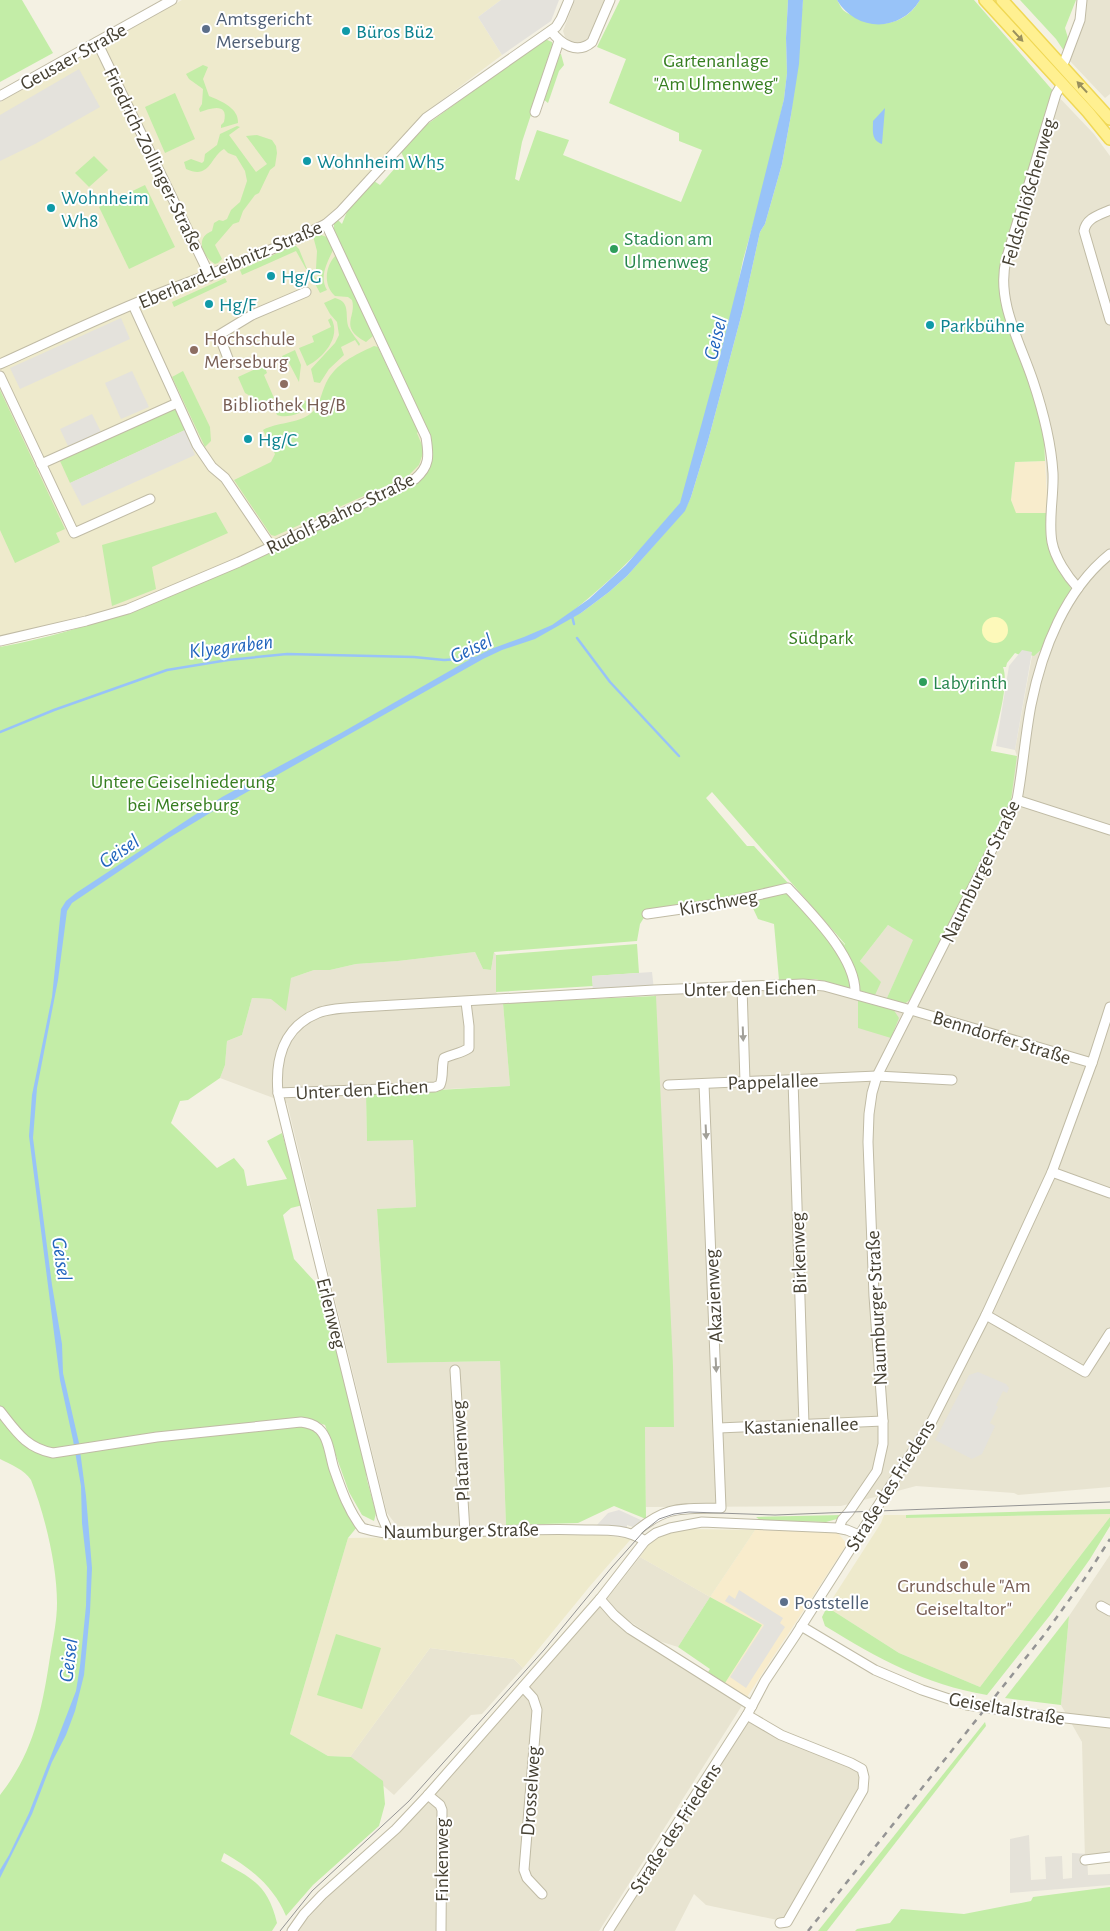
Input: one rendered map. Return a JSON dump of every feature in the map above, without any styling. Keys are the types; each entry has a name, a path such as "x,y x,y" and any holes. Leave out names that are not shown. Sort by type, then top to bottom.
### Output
{"main road":[{"path":"985,0 1110,139"},
{"path":"1002,0 1110,119"}],"street":[{"name":"Geusaer Straße","path":"0,96 172,0"},
{"path":"569,0 561,19 551,31 565,45 578,48 587,46 592,42 610,0"},
{"path":"1062,65 1080,20 1082,0"},
{"name":"Eberhard-Leibnitz-Straße","path":"0,364 167,290 210,276 326,224 340,212 426,118 551,31"},
{"path":"535,112 559,41"},
{"name":"Friedrich-Zollinger-Straße","path":"97,42 210,276"},
{"name":"Feldschlößchenweg","path":"1062,84 1056,94 1006,260 1004,288 1009,313 1043,412 1051,450 1053,476 1052,541 1060,561 1078,588"},
{"path":"1110,210 1085,224 1084,231 1110,320"},
{"name":"Rudolf-Bahro-Straße","path":"0,641 128,609 239,562 415,479 423,472 427,462 426,437 326,224"},
{"path":"229,361 219,335 252,315 306,292"},
{"path":"133,305 197,445 212,468 225,478 271,546"},
{"path":"0,376 74,533 150,500"},
{"path":"41,464 177,403"},
{"name":"Naumburger Straße","path":"839,1528 842,1520 877,1471 883,1444 874,1296 868,1142 872,1093 877,1076 1017,800 1031,706 1042,664 1067,604 1078,588 1110,554"},
{"path":"1017,800 1110,830"},
{"name":"Kirschweg","path":"648,914 723,903 788,888 820,923 846,960 854,978 855,994"},
{"name":"Unter den Eichen","path":"466,1002 469,1048 464,1052 452,1054 444,1058 441,1066 442,1081 440,1085 435,1087 278,1093 276,1073 286,1041 298,1025 319,1012 360,1007 648,990 803,984 824,986 912,1010"},
{"path":"742,987 745,1082"},
{"name":"Straße des Friedens","path":"608,1931 747,1715 765,1681 932,1420 986,1315 1052,1172 1092,1063 1110,1007"},
{"name":"Benndorfer Straße","path":"912,1010 1092,1063"},
{"path":"877,1076 952,1080"},
{"name":"Pappelallee","path":"668,1086 877,1076"},
{"name":"Birkenweg","path":"793,1080 804,1425"},
{"name":"Akazienweg","path":"634,1533 653,1518 672,1510 722,1508 704,1084"},
{"name":"Erlenweg","path":"278,1093 382,1517 389,1533"},
{"path":"1052,1172 1110,1193"},
{"path":"986,1315 1085,1372 1110,1333"},
{"name":"Platanenweg","path":"456,1370 465,1532"},
{"name":"Naumburger Straße","path":"0,1411 15,1430 30,1444 41,1450 53,1453 228,1428 301,1422 312,1424 320,1430 325,1438 334,1469 354,1517 362,1528 374,1532 406,1535 565,1529 634,1533"},
{"name":"Kastanienallee","path":"719,1428 883,1421"},
{"path":"292,1931 304,1914 328,1888 396,1829 428,1795 600,1599 645,1541 656,1533 670,1528 702,1522 839,1528 859,1535"},
{"path":"634,1533 645,1541"},
{"path":"600,1599 630,1629 752,1706"},
{"path":"1100,1606 1110,1611"},
{"name":"Geiseltalstraße","path":"801,1626 875,1670 922,1690 967,1705 1110,1723"},
{"name":"Drosselweg","path":"523,1687 533,1698 536,1710 524,1870 527,1878 542,1894"},
{"path":"747,1715 781,1736 851,1763 862,1769 864,1777 863,1790 823,1861 787,1922 780,1923"},
{"name":"Finkenweg","path":"428,1795 440,1805 442,1810 441,1931"},
{"path":"1085,1860 1110,1858"}],"shaded area":[{"name":"Hochschule Merseburg","path":"182,0 501,0 478,17 502,55 422,115 330,225 429,438 427,472 260,556 177,594 89,625 0,647 0,102"},
{"path":"501,0 559,0 551,21 502,55 478,17"},
{"path":"575,0 608,0 590,40 573,44 565,37 563,31"},
{"path":"1085,0 1110,0 1110,94 1105,98 1070,61 1085,13"},
{"path":"79,69 100,107 35,144 0,161 0,115"},
{"path":"1054,92 1094,134 1110,156 1110,1487 1018,1495 1014,1493 916,1486 841,1506 646,1507 645,1427 674,1427 654,990 779,983 779,980 815,979 874,995 880,982 860,961 888,925 914,939 886,1000 912,998 1004,817 1017,756 1015,750 1051,550 1044,436 999,292 1000,270"},
{"path":"121,318 130,339 20,389 10,368"},
{"path":"132,371 149,407 121,419 105,383"},
{"path":"92,414 101,432 68,446 60,429"},
{"path":"185,430 195,455 82,506 70,483"},
{"path":"1045,461 1048,513 1015,513 1011,500 1015,462"},
{"path":"1022,650 1032,652 1015,750 996,746 1009,666"},
{"path":"475,952 483,969 491,970 494,952 496,955 496,992 503,1003 510,1086 366,1093 367,1141 413,1139 416,1207 377,1209 387,1363 500,1361 506,1525 397,1526 387,1513 287,1103 220,1078 225,1065 227,1041 242,1035 252,998 271,999 291,978 314,970 330,970 356,964"},
{"path":"652,972 654,990 593,994 592,976"},
{"path":"978,1372 1006,1384 1009,1388 1007,1393 1003,1391 996,1405 998,1407 990,1423 995,1426 982,1454 972,1459 935,1440 969,1375"},
{"path":"619,1510 643,1521 636,1528 627,1525 627,1532 597,1530 597,1525 608,1513"},
{"name":"Grundschule \"Am Geiseltaltor\"","path":"1110,1514 1110,1517 980,1687 899,1653 827,1607 881,1523 884,1515 906,1515 907,1518"},
{"path":"678,1530 755,1530 710,1597 640,1557 649,1544 660,1537"},
{"path":"755,1530 837,1532 847,1544 747,1697 725,1683 762,1625 710,1597"},
{"path":"595,1534 631,1539 523,1668 514,1659 430,1648 350,1757 328,1756 290,1734 348,1538"},
{"path":"1110,1555 1110,1854 1085,1860 1082,1742 1061,1705 1069,1616"},
{"path":"640,1557 710,1597 678,1647 659,1641 622,1616 607,1599"},
{"path":"739,1590 783,1618 780,1623 785,1627 746,1688 730,1677 764,1625 725,1601 729,1595 735,1599"},
{"path":"601,1606 615,1620 658,1652 743,1704 599,1931 296,1931 336,1888 398,1832 435,1794"},
{"path":"430,1648 514,1659 523,1668 482,1714 471,1715 394,1795 350,1757"},
{"path":"749,1721 862,1769 863,1790 787,1922 706,1905 694,1894 675,1931 608,1931"},
{"path":"1029,1835 1031,1880 1046,1879 1045,1857 1062,1856 1063,1879 1072,1878 1072,1853 1087,1854 1088,1875 1110,1874 1110,1885 1010,1893 1010,1839"}],"green space":[{"path":"0,0 22,0 53,53 0,82"},
{"path":"620,0 788,0 787,73 784,99 766,179 743,260 734,303 684,496 670,517 632,558 564,618 581,613 627,576 684,511 691,497 743,309 760,232 765,224 782,164 791,115 803,0 837,0 842,9 848,13 867,21 884,23 900,19 908,14 920,0 974,0 1054,92 1000,270 999,292 1035,401 1044,436 1045,461 1015,462 1011,500 1016,513 1048,513 1051,550 1072,591 1044,647 1034,656 1015,653 1006,667 1003,667 1005,685 991,751 1017,756 1011,800 912,998 903,1005 886,1000 913,940 888,925 860,961 881,982 875,995 815,979 779,980 774,924 758,919 751,904 742,898 692,908 650,908 640,924 637,941 494,952 491,970 483,969 475,952 356,964 330,970 314,970 291,978 286,1011 271,999 252,998 242,1035 227,1041 225,1065 220,1078 188,1100 180,1101 171,1123 217,1168 234,1158 244,1170 247,1186 287,1179 267,1141 282,1133 303,1205 291,1208 283,1215 294,1259 316,1283 326,1305 376,1513 374,1521 362,1515 349,1492 325,1425 313,1421 342,1503 357,1527 348,1538 290,1734 328,1756 351,1757 383,1781 385,1804 379,1826 313,1885 286,1916 275,1896 261,1879 224,1853 221,1861 242,1873 264,1891 277,1923 272,1931 0,1931 0,1795 21,1763 35,1729 47,1676 56,1623 57,1603 55,1573 49,1541 31,1480 21,1470 0,1459 0,647 55,634 109,618 162,599 266,554 419,481 431,450 347,263 334,230 334,223 338,220 342,224 348,209 374,181 380,185 404,158 400,150 422,128 545,39 552,42 553,48 522,142 515,179 519,181 537,130 569,140 563,155 681,202 702,150 679,141 679,133 609,103 626,59 597,47","holes":["712,792 845,944 754,846 747,846 706,798"]},
{"path":"1020,0 1076,0 1065,28 1068,38 1064,51 1056,39"},
{"path":"557,54 561,54 564,65 559,71 548,103 543,99"},
{"path":"203,65 208,67 203,79 209,96 232,109 236,113 238,123 221,128 225,116 222,109 214,108 200,112 203,89 189,79 186,74"},
{"path":"175,93 195,139 165,153 145,107"},
{"path":"237,126 240,127 229,135 256,172 267,164 246,136 257,135 272,140 276,146 277,153 275,166 270,170 259,193 255,195 243,211 239,222 233,224 215,245 222,259 215,264 207,257 202,248 203,238 212,231 214,223 227,219 231,210 240,202 247,181 245,171 236,156 224,149 205,170 200,172 186,169 184,162 191,159 202,163 205,154 217,145 220,134"},
{"path":"94,156 108,170 89,187 75,173"},
{"path":"145,185 175,247 129,269 99,207"},
{"path":"318,234 327,237 333,250 326,265 324,275 327,290 320,293 312,278 314,274 318,283 321,282 316,269 317,251 313,236"},
{"path":"295,245 299,249 307,269 296,251 242,275 240,270"},
{"path":"336,255 373,336 366,342 353,332 351,327 352,300 348,297 335,296 331,292 327,281 330,264"},
{"path":"225,278 227,282 174,307 172,302"},
{"path":"335,298 346,306 349,328 360,344 359,346 355,340 341,347 344,355 329,369 320,383 314,382 311,369 335,343 339,335 337,322 324,303"},
{"path":"331,318 334,332 329,346 319,358 307,366 299,348 314,342 312,336 331,327 328,320"},
{"path":"374,346 378,347 395,383 421,429 417,433 424,450 419,465 408,476 275,536 271,535 234,480 271,462 275,454 263,430 299,420 310,414 316,408 326,383 335,370 347,360"},
{"path":"295,350 301,365 299,382 289,363 286,364 282,356"},
{"path":"264,365 267,373 264,375 274,398 258,404 245,393 238,377"},
{"path":"183,371 210,427 211,441 205,447 172,377"},
{"path":"0,390 65,529 56,533 60,542 15,563 0,530"},
{"path":"307,400 310,406 307,409 290,416 277,415 274,407 278,406 280,412"},
{"path":"174,407 185,430 70,483 60,461"},
{"path":"216,512 228,533 152,567 156,589 112,606 102,545"},
{"path":"637,944 639,973 592,976 593,986 496,992 496,955"},
{"path":"656,996 673,1366 674,1427 645,1427 646,1519 614,1506 578,1523 506,1525 500,1361 387,1363 377,1209 416,1207 413,1140 367,1141 366,1094 510,1086 503,1003"},
{"path":"858,999 893,1009 899,1018 891,1038 858,1028"},
{"path":"1110,1509 1110,1514 906,1518 906,1515"},
{"path":"842,1515 837,1519 826,1522 760,1520 756,1517"},
{"path":"1110,1517 1110,1526 1090,1559 1051,1614 987,1695 943,1684 903,1669 825,1626 822,1617 827,1607 899,1653 980,1687"},
{"path":"710,1597 762,1625 725,1683 708,1672 710,1669 678,1647"},
{"path":"1069,1616 1061,1705 1005,1698"},
{"path":"336,1634 381,1648 362,1709 317,1695"},
{"path":"985,1722 986,1726 827,1931 818,1931"},
{"path":"1110,1887 1110,1931 855,1931 857,1929 890,1923 901,1909 964,1914 1031,1901 1033,1897"}],"sand":[{"path":"995,617 1004,621 1008,630 1004,639 995,643 986,639 982,630 986,621"}],"water":[{"path":"788,0 803,0 799,64 782,164 765,224 760,232 743,309 708,441 685,511 627,576 581,613 535,639 502,650 483,659 215,810 167,839 72,903 67,911 58,980 37,1088 33,1138 52,1285 62,1344 63,1373 79,1443 86,1496 92,1568 90,1612 84,1675 75,1711 66,1735 52,1762 32,1814 0,1878 0,1870 29,1813 76,1691 86,1606 87,1567 82,1523 81,1486 60,1380 29,1136 32,1095 52,997 61,909 66,901 76,893 222,797 341,733 467,661 491,649 552,625 589,599 626,565 680,503 716,371 784,99 787,73"},
{"path":"837,0 920,0 911,11 901,18 890,23 878,24 866,23 855,18 845,11"},
{"path":"885,108 882,144 874,138 873,121"}],"waterway":[{"path":"572,616 574,624"},
{"path":"577,638 610,682 679,756"},
{"name":"Klyegraben","path":"0,732 54,710 167,670 228,660 287,654 414,657 444,660 475,658"}],"tram line":[{"path":"280,1931 312,1891 409,1801 544,1650 612,1567 644,1531 659,1519 689,1512 775,1515 1110,1502"}],"railway":[{"path":"808,1931 1044,1635 1110,1539"}],"place":[{"name":"Amtsgericht Merseburg","path":"206,29"},
{"name":"Büros Bü2","path":"346,31"},
{"name":"Wohnheim Wh5","path":"307,161"},
{"name":"Wohnheim Wh8","path":"51,208"},
{"name":"Stadion am Ulmenweg","path":"614,249"},
{"name":"Hg/G","path":"271,276"},
{"name":"Hg/F","path":"209,304"},
{"name":"Parkbühne","path":"930,325"},
{"name":"Hochschule Merseburg","path":"194,350"},
{"name":"Bibliothek Hg/B","path":"284,384"},
{"name":"Hg/C","path":"248,439"},
{"name":"Labyrinth","path":"923,682"},
{"name":"Grundschule \"Am Geiseltaltor\"","path":"964,1565"},
{"name":"Poststelle","path":"784,1602"}],"park label":[{"name":"Gartenanlage \"Am Ulmenweg\"","path":"716,72"},
{"name":"Südpark","path":"821,637"},
{"name":"Untere Geiselniederung bei Merseburg","path":"183,792"}],"water label":[{"name":"Geisel","path":"715,338"},
{"name":"Geisel","path":"471,648"},
{"name":"Geisel","path":"119,851"},
{"name":"Geisel","path":"62,1259"},
{"name":"Geisel","path":"68,1660"}]}
